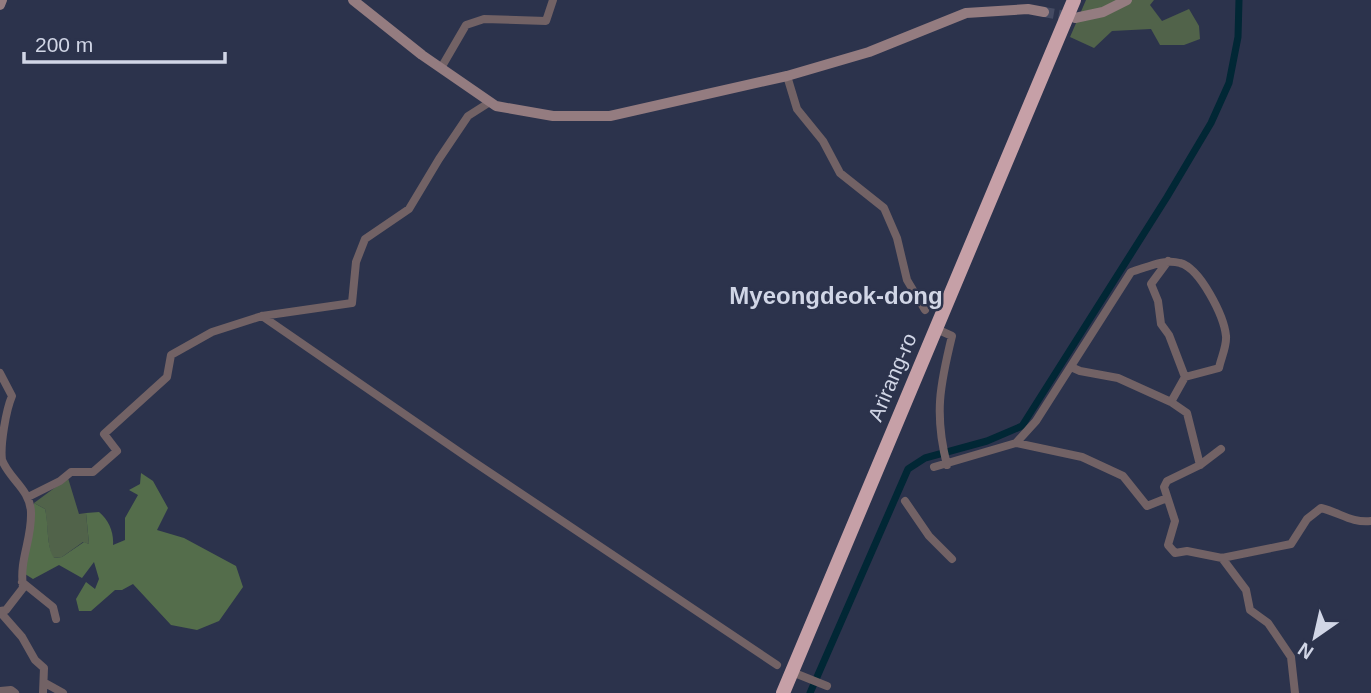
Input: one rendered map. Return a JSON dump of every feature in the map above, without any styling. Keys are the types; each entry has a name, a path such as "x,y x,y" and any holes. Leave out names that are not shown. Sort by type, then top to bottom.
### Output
{"highway":[{"name":"Arirang-ro","path":"773,693 1063,0"},
{"name":"Arirang-ro","path":"783,693 1074,0"}],"street":[{"path":"0,5 2,0"},
{"path":"352,0 496,106 553,116 610,117 787,76 869,52 965,13 1029,5 1044,12"},
{"path":"441,68 466,24 485,19 546,21 553,0"},
{"path":"1075,18 1103,12 1127,0"},
{"path":"787,76 797,109 823,141 840,173 884,208 897,238 907,280 925,310"},
{"path":"28,496 60,481 71,472 93,472 117,451 104,434 167,377 171,355 212,332 262,316 352,303 356,262 365,239 409,209 468,116 490,102"},
{"path":"1168,261 1151,284 1158,301 1161,324 1185,377"},
{"path":"1016,443 1036,421 1131,272 1168,261 1182,263 1206,286 1222,318 1226,337 1219,368 1185,377 1171,402"},
{"path":"262,316 777,666"},
{"path":"941,331 952,336 942,376 938,416 946,462"},
{"path":"1071,367 1118,378 1171,402 1187,413 1200,465"},
{"path":"0,373 12,396 4,415 1,455 28,496 31,509 30,531 20,569 23,588 6,610 0,612 22,637 35,660 44,668 43,693"},
{"path":"934,467 1016,443 1083,457 1123,475 1147,506 1167,498"},
{"path":"1221,449 1200,465 1167,481 1164,487 1175,521 1168,545 1175,553 1187,551 1222,558 1291,544 1307,519 1321,508 1335,511 1358,522 1371,521"},
{"path":"905,501 929,536 952,559"},
{"path":"1222,558 1246,590 1250,610 1268,623 1291,657 1295,693"},
{"path":"22,582 53,607 56,619"},
{"path":"797,674 825,685"},
{"path":"45,683 63,693"},
{"path":"0,691 11,690 15,693"}],"green space":[{"path":"1086,0 1154,0 1150,5 1162,21 1189,9 1199,26 1200,39 1184,45 1160,45 1151,29 1112,31 1094,48 1070,37"},
{"path":"141,473 153,481 168,508 157,530 184,538 236,566 243,587 219,621 197,630 171,625 133,584 122,590 115,590 91,611 79,611 76,599 86,582 95,589 99,579 94,562 82,578 59,565 33,579 25,574 34,503 45,509 54,558 62,557 84,542 89,544 86,513 99,512 103,515 113,536 113,545 125,540 125,518 138,495 129,490 140,484"},
{"path":"68,478 79,514 86,513 89,544 83,542 62,557 53,558 45,509 34,503"}],"waterway":[{"path":"810,693 908,469 925,458 987,441 1022,426 1167,197 1211,123 1229,83 1238,37 1239,0"}],"tunnel":[{"path":"1044,12 1072,17"}],"district":[{"name":"Myeongdeok-dong","path":"836,295"}]}
